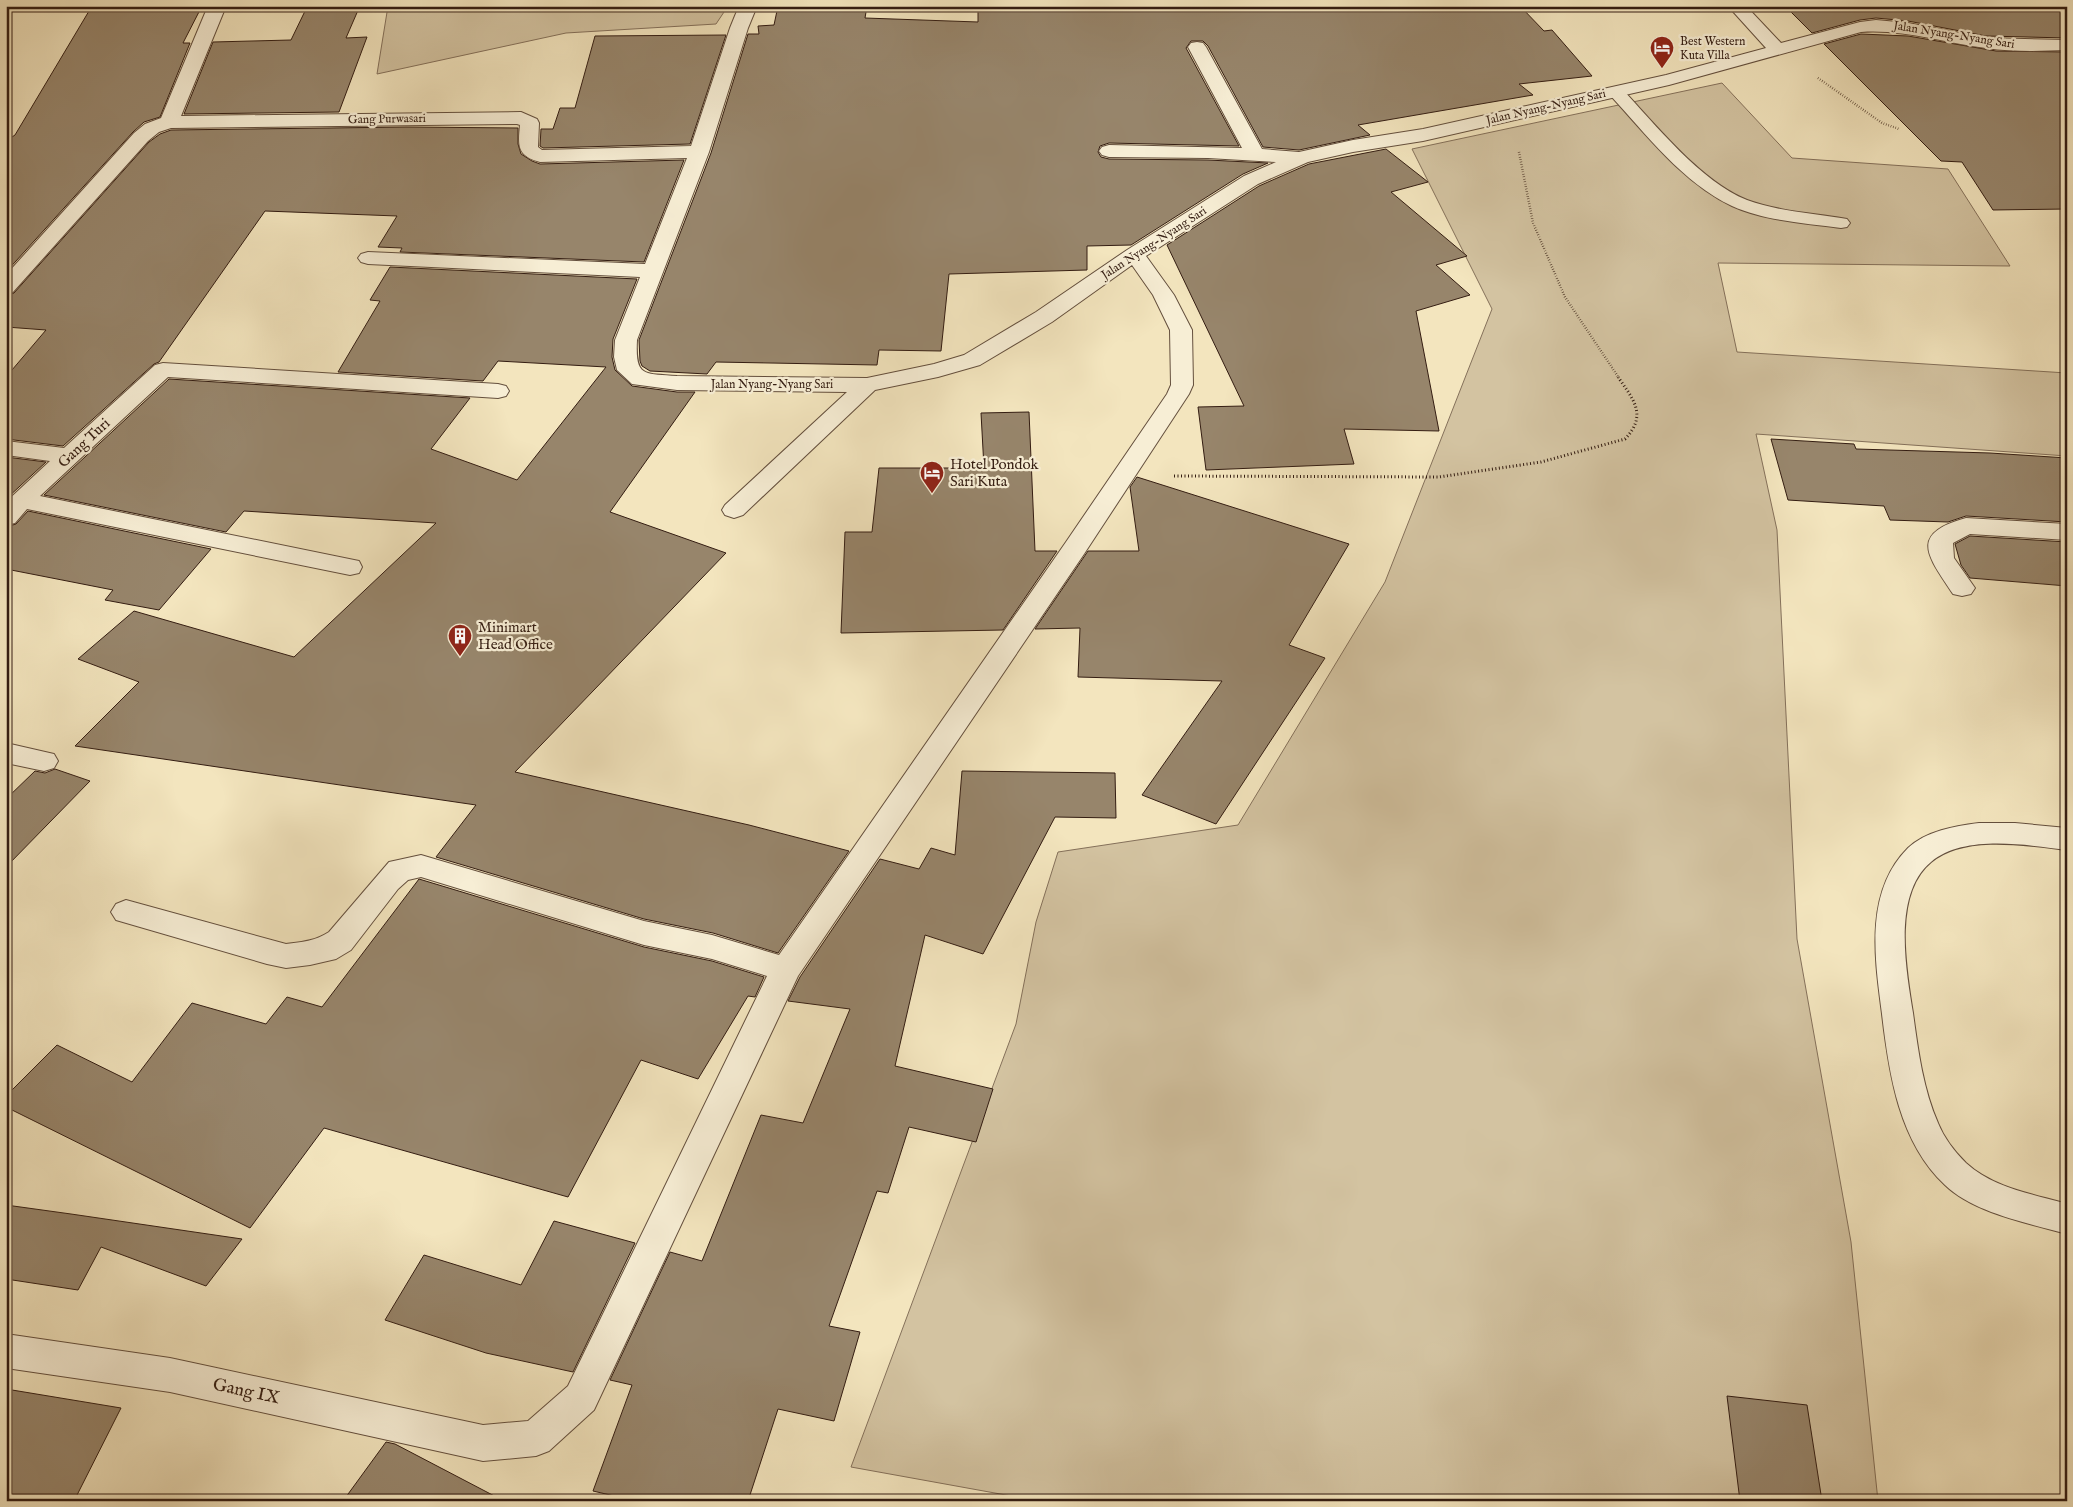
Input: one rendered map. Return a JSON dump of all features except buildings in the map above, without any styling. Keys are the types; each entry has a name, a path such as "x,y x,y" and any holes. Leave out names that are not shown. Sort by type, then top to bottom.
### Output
{"street":[{"path":"6,288 141,137 152,128 169,122 217,6"},
{"name":"Jalan Nyang-Nyang Sari","path":"748,6 739,28 699,152 626,340 625,357 628,370 640,379 677,383 867,385 938,370 972,360 1044,317 1134,254 1251,180 1302,157 1353,146 1423,135 1669,80 1777,48 1878,24 1902,26 1986,43 2067,45"},
{"path":"1736,6 1777,48"},
{"path":"1197,47 1255,154"},
{"name":"Gang Purwasari","path":"169,122 521,118 530,123 528,148 531,154 540,156 699,152"},
{"path":"1109,151 1255,154 1302,157"},
{"name":"Gang IX","path":"6,1351 170,1375 483,1443 536,1438 581,1398 786,969 1124,476 1178,394 1182,385 1181,330 1163,295 1134,254"},
{"path":"368,258 652,271"},
{"name":"Gang Turi","path":"14,509 163,370 498,391"},
{"path":"734,510 867,385"},
{"path":"6,448 70,456"},
{"path":"14,509 350,567"},
{"path":"1962,588 1942,558 1941,539 1966,526 2067,532"},
{"path":"6,753 44,761"},
{"path":"2067,839 2023,834 1985,835 1955,838 1929,848 1916,858 1904,876 1896,900 1890,932 1891,976 1901,1041 1915,1105 1928,1138 1942,1160 1960,1178 1984,1193 2067,1219"},
{"path":"126,912 267,952 286,956 310,953 325,950 340,942 388,881 399,870 421,866 644,933 712,947 786,969"}],"lane":[{"path":"1616,92 1662,140 1712,187 1739,203 1771,212 1842,223"}],"path":[{"path":"1777,48 1873,118 1899,129"},
{"path":"1124,476 1439,477 1541,462 1625,438 1632,432 1638,413 1635,402 1565,297 1533,223 1512,115"}],"shaded area":[{"path":"388,6 728,6 716,24 566,33 377,74"},
{"path":"1722,83 1792,158 1948,169 2010,266 1718,263 1737,352 2067,373 2067,456 1756,434 1777,530 1797,939 1851,1242 1878,1501 1039,1501 851,1467 1016,1024 1036,922 1058,852 1238,825 1385,582 1492,309 1412,149"}],"place":[{"name":"Best Western Kuta Villa","path":"1662,69"},
{"name":"Hotel Pondok Sari Kuta","path":"932,494"},
{"name":"Minimart Head Office","path":"460,657"}]}
